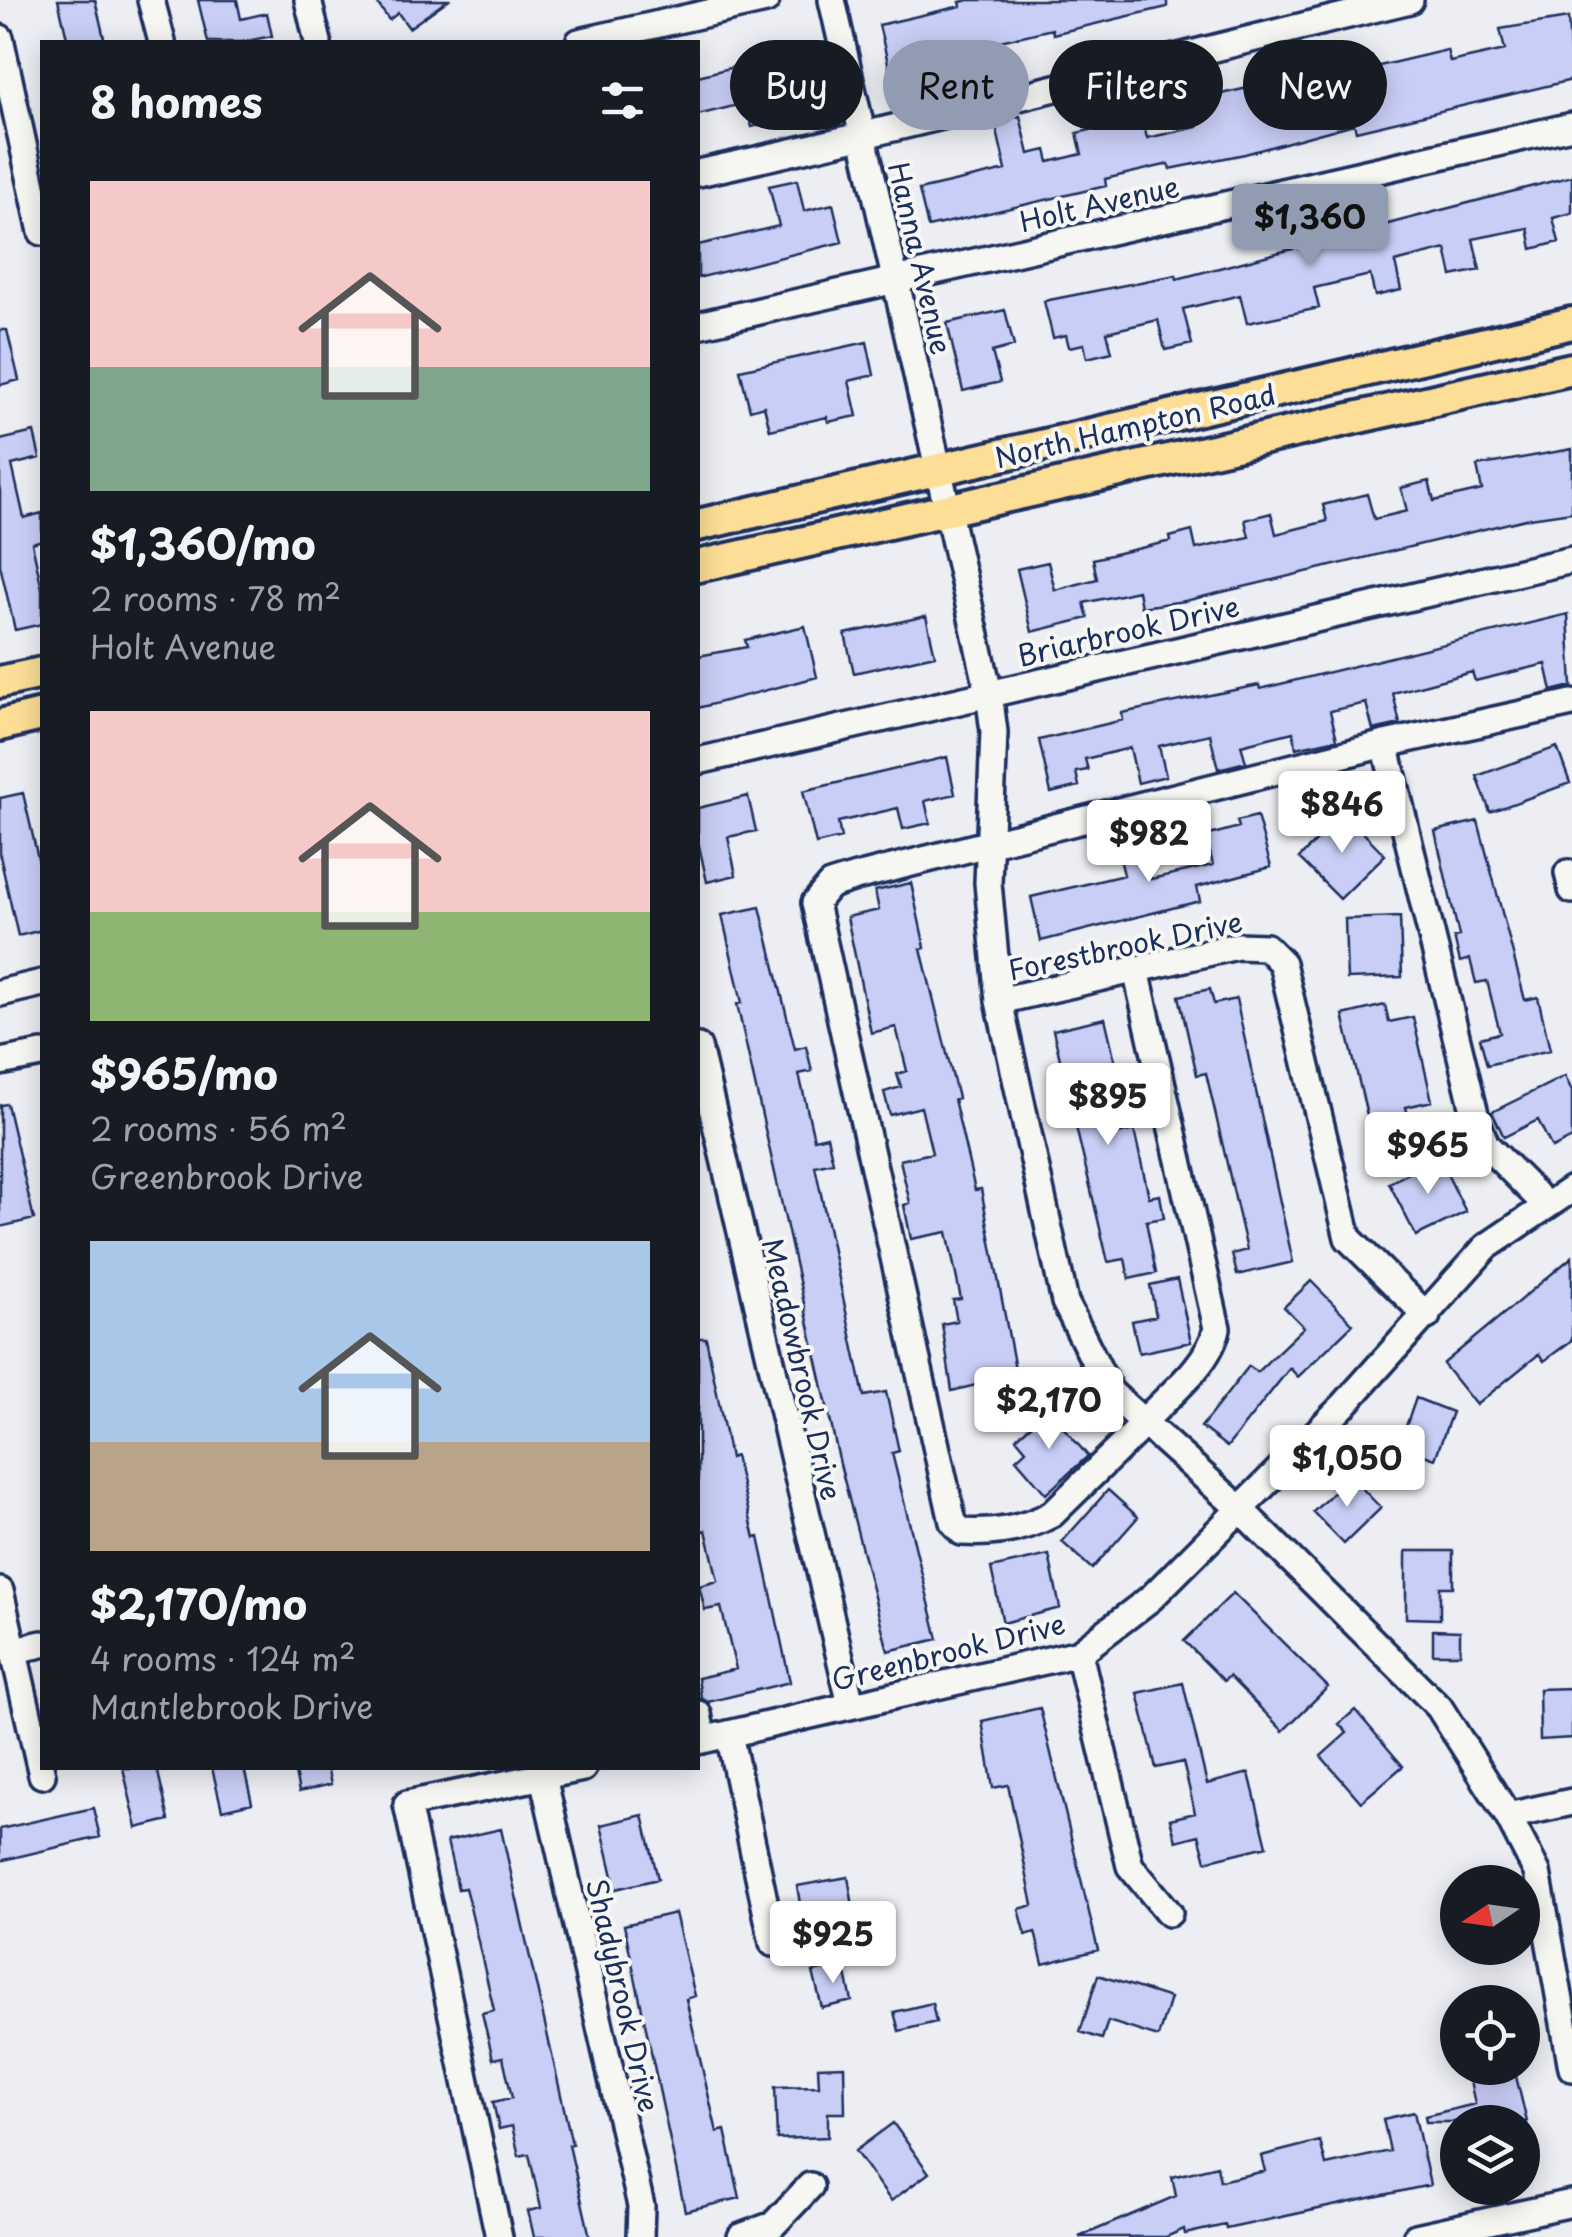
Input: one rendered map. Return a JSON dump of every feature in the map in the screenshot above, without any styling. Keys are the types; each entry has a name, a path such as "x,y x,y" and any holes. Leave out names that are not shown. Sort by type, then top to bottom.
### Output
{"main road":[{"name":"North Hampton Road","path":"700,525 1572,323"},
{"name":"North Hampton Road","path":"700,566 1572,369"},
{"path":"0,682 40,672"},
{"path":"0,725 40,715"}],"street":[{"path":"151,0 161,40"},
{"path":"308,0 318,40"},
{"path":"588,40 766,0"},
{"name":"Hanna Avenue","path":"832,0 989,693 994,732 988,883 999,1002 1065,1302 1110,1392 1239,1508 1438,1707 1508,1816 1537,1872 1572,2068"},
{"path":"700,173 863,137 1410,0"},
{"path":"0,38 40,223"},
{"name":"Holt Avenue","path":"700,325 1572,126"},
{"name":"Briarbrook Drive","path":"700,761 1572,560"},
{"path":"1136,970 1217,1328 1214,1341 1144,1422 1052,1514 1036,1523 986,1533 962,1532 953,1522 815,903 830,885 1385,744 1572,703"},
{"path":"1385,744 1477,1122 1486,1144 1546,1205"},
{"name":"Forestbrook Drive","path":"999,1002 1237,946 1266,947 1282,962 1348,1238 1427,1316"},
{"path":"0,993 40,983"},
{"path":"0,1062 40,1054"},
{"name":"Meadowbrook Drive","path":"700,1055 851,1706"},
{"name":"Greenbrook Drive","path":"700,1732 729,1734 1080,1653 1151,1598 1427,1316 1486,1247 1572,1189"},
{"path":"0,1590 40,1767"},
{"path":"11,1651 40,1644"},
{"path":"1080,1653 1130,1866 1169,1913"},
{"path":"729,1734 774,1943"},
{"path":"41,1770 42,1775"},
{"path":"499,2237 406,1804 541,1772"},
{"name":"Shadybrook Drive","path":"541,1772 641,2206 640,2237"},
{"path":"1508,1816 1572,1802"},
{"path":"741,2237 774,2225 810,2186"},
{"path":"1416,2237 1572,2203"}],"building":[{"path":"58,0 95,0 105,40 68,40"},
{"path":"198,0 237,0 241,19 267,13 272,36 208,40"},
{"path":"375,0 448,0 409,28 398,13 389,20"},
{"path":"1167,0 1167,7 1053,34 1052,29 1005,40 883,42 879,25 961,6 960,2"},
{"path":"1568,18 1572,80 1387,124 1387,64 1447,50 1450,62 1505,50 1500,29"},
{"path":"730,68 730,107 700,114 700,75"},
{"path":"1243,89 1243,130 1332,130 1245,154 1170,169 1169,164 1105,179 1106,186 928,227 919,190 1006,170 997,130 1023,130 1029,154 1046,150 1049,162 1082,154 1077,133 1090,130 1145,130 1147,138 1183,130 1223,130 1223,94"},
{"path":"1572,176 1572,213 1553,218 1559,242 1532,249 1528,228 1473,239 1480,270 1452,276 1446,249 1395,262 1401,290 1375,296 1370,275 1314,288 1319,308 1247,323 1240,295 1183,309 1192,344 1165,350 1158,320 1107,332 1112,352 1087,358 1084,344 1069,347 1066,335 1053,338 1044,301 1176,275 1177,279"},
{"path":"797,180 804,211 833,204 842,242 700,278 700,245 779,226 769,186"},
{"path":"1005,310 1014,346 992,352 1000,382 963,391 947,323"},
{"path":"0,330 7,330 19,380 0,385"},
{"path":"867,342 874,375 849,381 857,416 828,422 827,417 770,430 764,406 750,410 740,370"},
{"path":"34,432 40,458 12,465 24,518 40,514 40,541 32,543 40,580 40,624 15,630 0,565 0,440"},
{"path":"1572,449 1572,512 1530,518 1185,601 1141,607 1138,591 1084,603 1088,618 1032,632 1017,569 1048,562 1055,590 1097,579 1093,559 1171,541 1170,537 1192,531 1196,549 1249,537 1245,520 1271,513 1276,534 1327,521 1323,505 1367,494 1374,519 1407,511 1401,488 1429,481 1434,501 1482,490 1477,466"},
{"path":"1568,614 1572,686 1552,691 1546,664 1475,681 1472,672 1393,693 1400,724 1373,730 1366,703 1330,711 1337,739 1296,748 1293,732 1241,745 1246,762 1218,769 1210,734 1159,746 1166,776 1138,783 1130,748 1085,759 1088,770 1076,772 1079,786 1051,793 1039,740 1123,720 1122,713 1259,685 1260,689"},
{"path":"926,616 935,655 854,673 845,634"},
{"path":"805,626 817,677 700,707 700,656 747,647 745,640"},
{"path":"1557,747 1570,783 1490,812 1477,776"},
{"path":"947,757 955,794 925,801 930,823 903,829 898,808 838,822 841,838 816,844 803,791"},
{"path":"23,793 40,867 40,930 18,936 0,856 0,798"},
{"path":"748,796 756,831 728,837 736,875 707,882 700,850 700,808"},
{"path":"1344,813 1385,855 1340,899 1299,858"},
{"path":"1257,816 1271,867 1197,887 1200,901 1041,941 1031,897 1124,875 1119,854 1145,849 1151,879 1213,865 1206,836 1239,827 1237,821"},
{"path":"1478,821 1525,1000 1538,997 1550,1050 1487,1065 1480,1038 1500,1033 1487,981 1476,983 1470,959 1460,962 1454,937 1459,936 1435,831"},
{"path":"911,883 925,948 921,949 958,1098 954,1099 975,1190 981,1189 1023,1411 988,1419 980,1384 952,1391 942,1324 957,1321 953,1300 961,1299 947,1232 911,1239 904,1205 910,1203 900,1160 932,1153 921,1107 890,1115 884,1092 901,1087 897,1074 907,1071 896,1027 871,1033 847,917 879,910 875,891"},
{"path":"760,907 795,1049 806,1046 812,1071 799,1074 814,1139 827,1136 833,1162 815,1166 864,1396 886,1392 899,1451 892,1453 938,1639 888,1651 840,1464 737,1004 742,1003 722,915"},
{"path":"1400,917 1402,977 1347,979 1345,919"},
{"path":"1210,989 1214,1004 1236,999 1293,1262 1237,1275 1232,1254 1247,1250 1206,1073 1197,1075 1179,996"},
{"path":"1385,1005 1389,1022 1413,1017 1432,1101 1406,1107 1416,1148 1377,1157 1343,1015"},
{"path":"1105,1018 1121,1086 1099,1091 1110,1136 1134,1130 1149,1197 1160,1195 1164,1218 1146,1221 1156,1273 1129,1279 1125,1259 1108,1262 1053,1030"},
{"path":"1565,1076 1572,1091 1572,1138 1552,1148 1538,1120 1504,1137 1492,1112"},
{"path":"7,1104 34,1219 0,1227 0,1105"},
{"path":"1439,1158 1466,1212 1416,1236 1389,1183"},
{"path":"1572,1257 1572,1340 1544,1361 1539,1354 1476,1405 1443,1364"},
{"path":"1177,1279 1191,1342 1139,1353 1132,1321 1156,1316 1150,1285"},
{"path":"1311,1281 1353,1324 1298,1377 1290,1368 1227,1447 1201,1427 1249,1366 1257,1372 1304,1327 1284,1307"},
{"path":"700,1338 706,1338 730,1458 735,1456 755,1538 759,1537 790,1682 708,1702 701,1698 700,1678 736,1669 721,1607 705,1610 700,1590 700,1586 718,1581 706,1530 700,1532"},
{"path":"1416,1398 1452,1412 1435,1459 1399,1446"},
{"path":"1048,1410 1088,1456 1046,1494 1016,1459 1026,1450 1016,1438"},
{"path":"1350,1476 1381,1508 1344,1544 1313,1512"},
{"path":"1108,1490 1138,1517 1092,1569 1062,1542"},
{"path":"1406,1551 1453,1551 1453,1587 1440,1587 1440,1619 1406,1618"},
{"path":"1049,1555 1060,1608 1003,1623 991,1568"},
{"path":"1233,1593 1328,1687 1283,1731 1229,1676 1224,1681 1184,1641"},
{"path":"1433,1630 1460,1631 1460,1654 1433,1654"},
{"path":"1183,1683 1207,1784 1249,1773 1267,1846 1206,1861 1199,1835 1176,1841 1170,1819 1195,1813 1183,1762 1156,1768 1138,1693"},
{"path":"1572,1688 1572,1738 1540,1740 1539,1689"},
{"path":"1040,1708 1098,1950 1043,1964 1035,1932 1026,1935 1019,1909 1033,1905 1008,1785 993,1788 982,1721"},
{"path":"1355,1710 1403,1766 1361,1802 1321,1756 1347,1733 1339,1724"},
{"path":"123,1770 157,1770 169,1820 137,1828"},
{"path":"212,1770 244,1770 252,1803 222,1810"},
{"path":"294,1770 328,1770 331,1784 299,1792"},
{"path":"93,1808 100,1837 0,1861 0,1829"},
{"path":"643,1815 658,1879 616,1889 601,1825"},
{"path":"501,1829 590,2237 534,2237 528,2211 541,2208 529,2154 519,2156 512,2126 499,2129 493,2102 512,2098 503,2057 493,2059 482,2013 494,2010 465,1888 458,1889 447,1841"},
{"path":"848,1877 853,1906 835,1909 839,1933 819,1937 815,1913 802,1915 797,1886"},
{"path":"675,1913 695,1996 686,1999 717,2132 725,2130 740,2198 685,2211 624,1925"},
{"path":"844,1965 852,2001 822,2008 813,1972"},
{"path":"1098,1975 1170,1998 1158,2037 1108,2021 1102,2039 1080,2032"},
{"path":"932,2003 936,2022 899,2031 894,2012"},
{"path":"844,2066 845,2113 828,2113 828,2137 777,2139 775,2087 819,2086 818,2067"},
{"path":"1471,2085 1518,2085 1523,2105 1471,2105 1475,2104"},
{"path":"1414,2112 1430,2185 1226,2229 1225,2225 1185,2234 1184,2229 1166,2237 1079,2237 1176,2196 1172,2177 1217,2166 1220,2181 1265,2171 1261,2156 1320,2141 1326,2165 1390,2151 1383,2119"},
{"path":"1440,2112 1440,2122 1426,2122 1425,2116"},
{"path":"893,2123 929,2173 891,2201 855,2151"}]}
